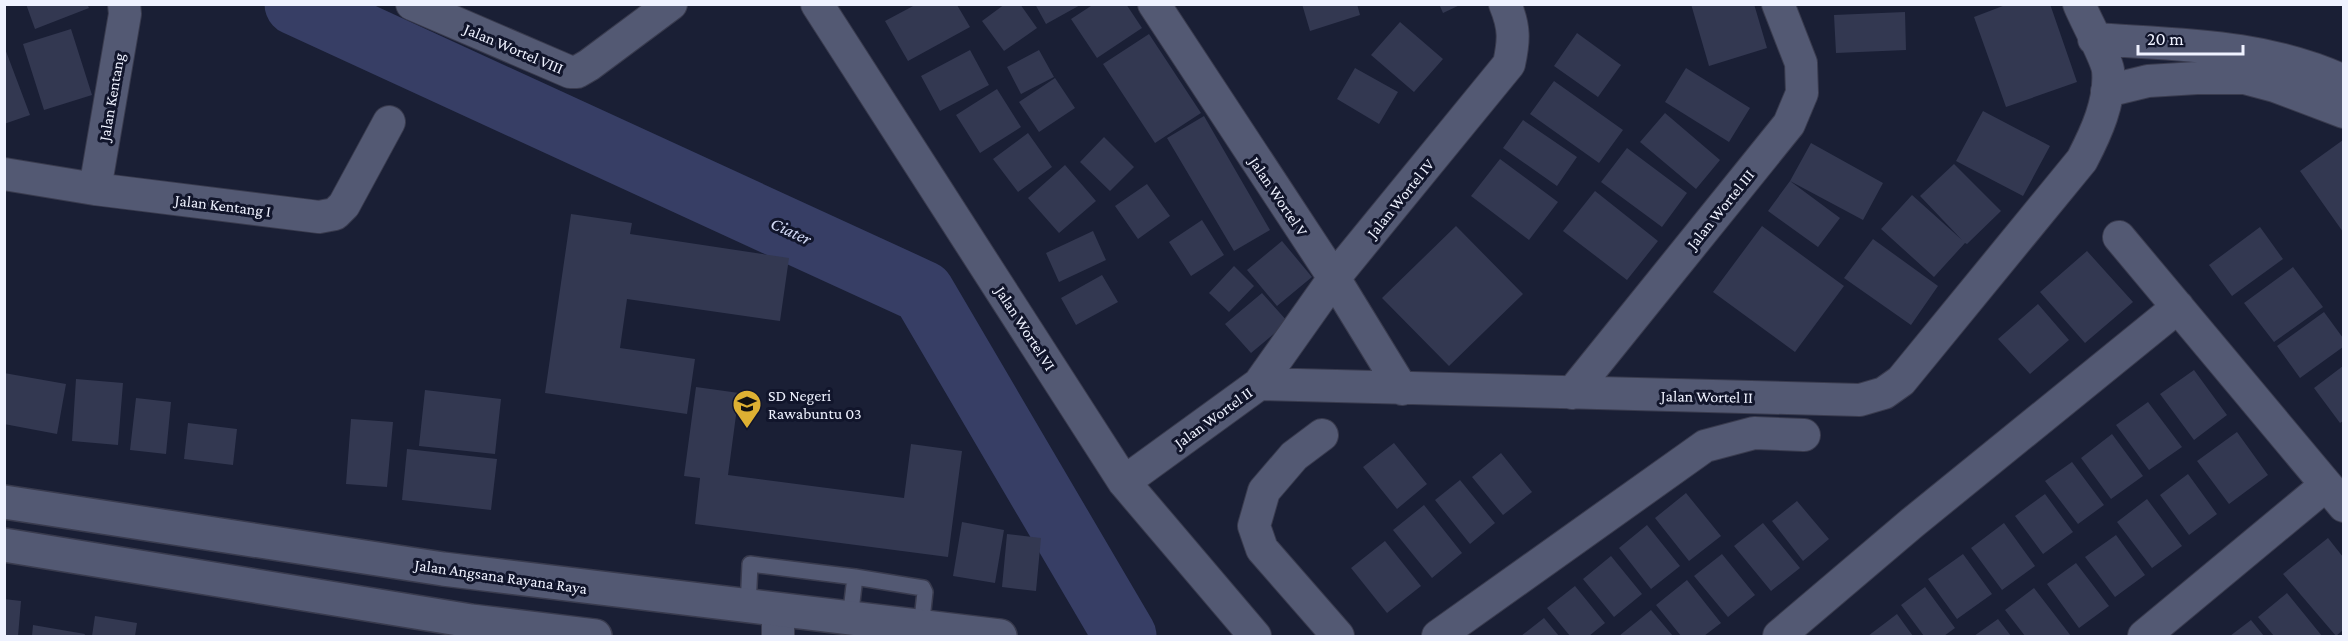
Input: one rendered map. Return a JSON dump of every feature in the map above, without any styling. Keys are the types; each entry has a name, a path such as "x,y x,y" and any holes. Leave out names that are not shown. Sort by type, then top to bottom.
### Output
{"street":[{"name":"Jalan Kentang","path":"95,189 124,4"},
{"name":"Jalan Wortel VIII","path":"412,4 570,72 577,72 589,65 671,4"},
{"name":"Jalan Wortel VI","path":"817,4 1124,482 1255,636"},
{"name":"Jalan Wortel V","path":"1154,4 1334,278 1402,389"},
{"name":"Jalan Wortel IV","path":"1259,384 1334,278 1509,64 1514,38 1505,4"},
{"name":"Jalan Wortel III","path":"1572,393 1789,124 1802,93 1801,63 1778,4"},
{"name":"Jalan Wortel II","path":"1124,482 1259,384 1860,400 1884,393 1901,381 2082,160 2102,116 2107,91 2108,68 2079,4"},
{"path":"2094,39 2236,48 2282,58 2343,81"},
{"path":"2107,91 2148,81 2245,78 2275,86 2343,112"},
{"name":"Jalan Kentang I","path":"4,174 95,189 319,217 335,214 344,205 389,122"},
{"path":"2119,237 2335,496 2144,636"},
{"path":"1779,636 1912,523 2178,308"},
{"path":"1438,636 1705,446 1754,434 1804,435"},
{"path":"1322,435 1294,456 1264,491 1254,526 1262,549 1338,636"},
{"name":"Jalan Angsana Rayana Raya","path":"4,502 768,618 850,619 921,629 1000,636"},
{"path":"4,545 435,615 595,636"}],"lane":[{"path":"768,618 750,564 923,588 926,592 921,629"},
{"path":"850,619 855,577"}],"building":[{"path":"26,4 87,4 89,8 35,29"},
{"path":"1005,4 1020,4 1037,28 1004,51 982,21"},
{"path":"1035,4 1082,4 1046,24"},
{"path":"1094,4 1126,4 1142,28 1097,58 1071,19"},
{"path":"1302,4 1357,4 1360,15 1310,31"},
{"path":"1439,4 1462,4 1443,13"},
{"path":"1691,4 1754,4 1767,48 1709,66"},
{"path":"2008,4 2050,4 2077,82 2006,107 1974,17"},
{"path":"915,5 957,5 970,27 908,61 885,21"},
{"path":"1905,12 1906,50 1836,53 1834,15"},
{"path":"1400,22 1443,59 1414,92 1371,55"},
{"path":"71,29 92,95 44,110 23,44"},
{"path":"1577,33 1621,65 1598,97 1554,66"},
{"path":"1149,34 1201,113 1155,143 1103,64"},
{"path":"4,46 30,115 4,124"},
{"path":"970,50 989,85 940,111 921,76"},
{"path":"1039,50 1054,77 1021,94 1007,67"},
{"path":"1355,68 1398,92 1379,124 1337,99"},
{"path":"1686,68 1750,108 1729,142 1665,102"},
{"path":"1055,78 1075,108 1039,132 1019,102"},
{"path":"1554,81 1623,130 1599,163 1530,114"},
{"path":"997,89 1021,127 980,153 956,115"},
{"path":"1983,111 2050,146 2023,196 1956,161"},
{"path":"1665,113 1720,160 1696,189 1640,142"},
{"path":"1204,116 1270,230 1234,251 1167,138"},
{"path":"1523,120 1577,157 1557,186 1503,148"},
{"path":"1028,133 1052,167 1018,192 993,159"},
{"path":"1104,137 1134,167 1110,191 1080,162"},
{"path":"2343,140 2343,232 2300,171"},
{"path":"1811,143 1883,183 1863,220 1790,181"},
{"path":"1627,148 1687,193 1662,227 1601,182"},
{"path":"1500,159 1558,202 1529,240 1471,196"},
{"path":"1954,164 2001,211 1967,244 1965,243 1934,277 1881,229 1912,195 1962,240 1920,196"},
{"path":"1065,165 1096,201 1059,233 1028,198"},
{"path":"1790,181 1840,218 1818,247 1768,211"},
{"path":"1147,184 1170,216 1138,239 1115,206"},
{"path":"1595,191 1658,241 1627,280 1563,231"},
{"path":"571,214 632,223 630,234 789,258 780,321 627,299 620,348 695,359 687,414 545,393"},
{"path":"1202,220 1224,255 1191,276 1169,242"},
{"path":"1456,226 1523,294 1449,366 1382,298"},
{"path":"1762,226 1844,286 1795,352 1713,292"},
{"path":"2260,227 2283,259 2232,296 2209,265"},
{"path":"1093,231 1106,260 1059,282 1046,253"},
{"path":"1873,239 1938,286 1911,325 1844,278"},
{"path":"1282,241 1312,277 1277,306 1247,270"},
{"path":"2087,251 2133,302 2085,343 2040,292"},
{"path":"1234,266 1254,286 1229,312 1209,293"},
{"path":"2293,267 2323,307 2274,342 2244,303"},
{"path":"1102,275 1118,302 1076,325 1061,298"},
{"path":"1262,293 1288,322 1251,353 1225,324"},
{"path":"2038,304 2069,340 2030,374 1998,339"},
{"path":"2324,312 2343,338 2343,347 2300,378 2277,346"},
{"path":"2343,366 2343,421 2340,423 2314,388"},
{"path":"2194,370 2227,415 2194,440 2160,394"},
{"path":"4,373 66,384 57,434 4,424"},
{"path":"76,379 123,383 118,445 72,441"},
{"path":"696,387 739,393 728,475 904,498 911,444 962,451 948,557 695,524 700,478 684,476"},
{"path":"425,390 501,399 495,454 419,446"},
{"path":"136,398 171,402 166,454 130,450"},
{"path":"2148,402 2182,447 2149,470 2116,425"},
{"path":"351,419 393,422 387,487 346,484"},
{"path":"188,423 237,429 233,465 184,459"},
{"path":"2237,432 2268,475 2229,504 2197,461"},
{"path":"2112,434 2143,476 2111,499 2081,458"},
{"path":"1394,443 1427,484 1397,509 1363,467"},
{"path":"407,449 497,459 491,510 402,500"},
{"path":"1501,453 1532,492 1503,515 1472,477"},
{"path":"2072,462 2104,505 2078,524 2045,481"},
{"path":"2188,474 2217,514 2189,535 2160,495"},
{"path":"1460,480 1495,523 1470,544 1435,500"},
{"path":"1686,493 1721,536 1689,561 1655,518"},
{"path":"2045,494 2073,532 2043,554 2015,516"},
{"path":"2147,499 2182,546 2152,568 2117,522"},
{"path":"1797,501 1829,539 1803,561 1772,521"},
{"path":"1424,505 1462,553 1432,578 1393,530"},
{"path":"962,522 1004,530 995,583 953,576"},
{"path":"1763,523 1800,568 1771,591 1734,546"},
{"path":"2004,523 2035,566 2002,590 1971,548"},
{"path":"1647,525 1680,566 1651,589 1619,548"},
{"path":"1007,534 1041,538 1036,591 1002,587"},
{"path":"2116,535 2145,575 2115,597 2085,557"},
{"path":"2328,538 2343,557 2343,630 2336,636 2283,574"},
{"path":"1385,541 1421,586 1387,613 1351,568"},
{"path":"1722,554 1755,595 1728,617 1694,576"},
{"path":"1963,554 1992,594 1957,619 1928,579"},
{"path":"1611,556 1642,594 1614,617 1583,579"},
{"path":"2076,563 2109,606 2079,628 2047,584"},
{"path":"1687,580 1721,623 1704,636 1681,636 1656,605"},
{"path":"1575,586 1605,623 1589,636 1570,636 1547,608"},
{"path":"1925,587 1955,628 1944,636 1924,636 1901,605"},
{"path":"2034,588 2071,636 2025,636 2005,610"},
{"path":"2287,593 2322,636 2274,636 2258,617"},
{"path":"4,599 21,601 18,636 4,636"},
{"path":"1651,610 1673,636 1619,636"},
{"path":"1897,614 1913,636 1868,636"},
{"path":"95,616 137,623 135,636 92,636"},
{"path":"1544,618 1559,636 1521,636"},
{"path":"1998,619 2011,636 1974,636"},
{"path":"2251,620 2264,636 2230,636"},
{"path":"33,625 85,634 84,636 32,636"}],"waterway":[{"name":"Ciater","path":"296,4 923,292 1125,636"}],"place":[{"name":"SD Negeri Rawabuntu 03","path":"747,430"}]}
